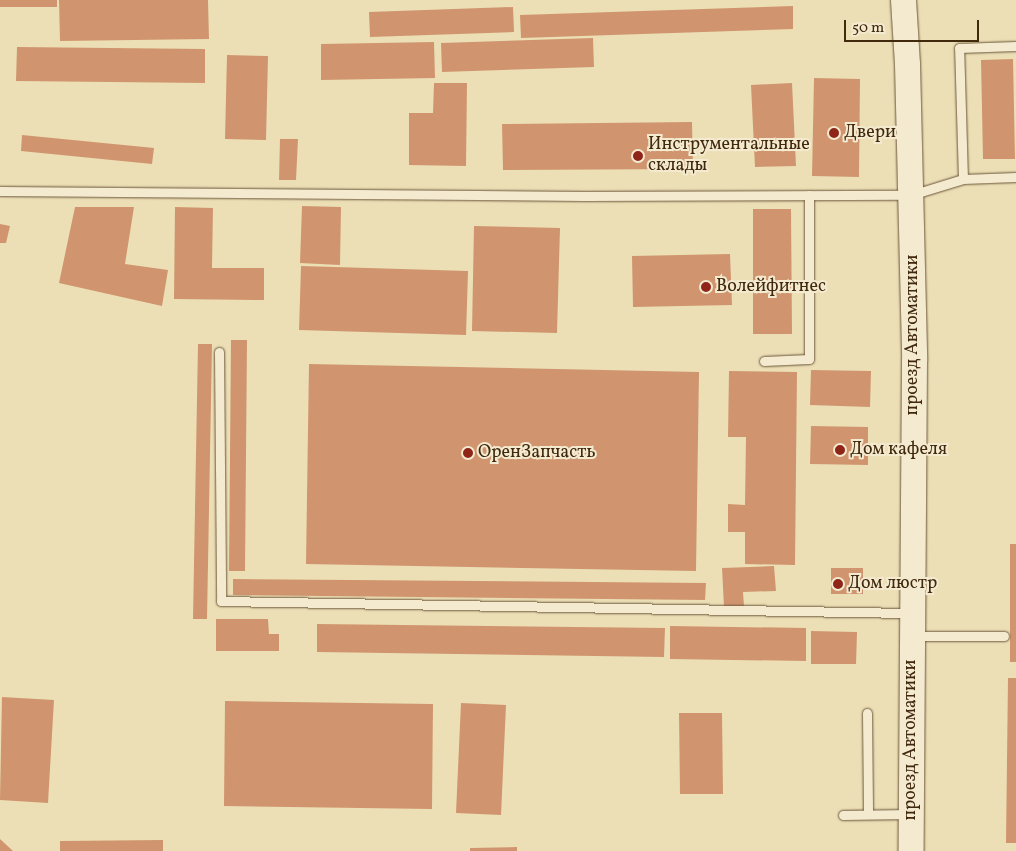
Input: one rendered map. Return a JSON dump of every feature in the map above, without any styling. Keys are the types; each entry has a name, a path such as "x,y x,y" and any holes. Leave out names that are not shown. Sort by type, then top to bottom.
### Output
{"main road":[{"name":"проезд Автоматики","path":"903,0 911,195 914,360 911,851"}],"lane":[{"path":"963,179 959,48 1016,46"},
{"path":"0,191 574,196 911,195 963,179 1016,177"},
{"path":"764,361 809,359 809,195"},
{"path":"219,352 221,601 911,624 1004,636"},
{"path":"868,714 868,814"},
{"path":"843,815 911,814"}],"building":[{"path":"0,0 57,0 57,7 0,7"},
{"path":"59,0 208,0 209,39 60,41"},
{"path":"793,6 793,29 521,38 520,15"},
{"path":"513,7 514,32 370,37 369,12"},
{"path":"593,38 594,67 442,72 441,43"},
{"path":"434,42 435,78 321,80 321,44"},
{"path":"17,47 205,49 205,83 16,81"},
{"path":"227,55 268,56 266,140 225,139"},
{"path":"1013,59 1015,159 983,159 981,60"},
{"path":"814,78 860,79 859,177 812,176"},
{"path":"434,83 467,83 466,166 409,165 409,113 433,113"},
{"path":"792,83 796,166 755,167 751,85"},
{"path":"692,122 693,169 503,170 502,124"},
{"path":"22,135 154,148 152,164 21,151"},
{"path":"280,139 298,139 296,180 279,180"},
{"path":"302,206 341,207 340,265 300,263"},
{"path":"75,207 134,207 125,264 168,270 162,306 59,283"},
{"path":"175,207 213,208 212,268 264,268 264,300 174,299"},
{"path":"753,209 791,209 792,334 753,334"},
{"path":"0,224 10,226 6,243 0,243"},
{"path":"474,226 560,228 557,333 472,331"},
{"path":"730,254 732,305 633,307 632,256"},
{"path":"301,266 468,271 466,335 299,330"},
{"path":"231,340 247,340 245,571 229,571"},
{"path":"198,344 212,344 207,619 193,619"},
{"path":"309,364 699,372 696,571 306,564"},
{"path":"811,370 871,371 870,407 810,405"},
{"path":"729,371 797,372 795,565 745,564 745,532 728,532 728,504 745,505 746,437 728,437"},
{"path":"811,426 868,427 868,465 810,464"},
{"path":"1010,544 1016,544 1016,662 1010,662"},
{"path":"774,566 776,591 743,592 744,606 724,607 722,568"},
{"path":"831,568 863,568 863,594 831,594"},
{"path":"233,579 706,583 705,600 233,595"},
{"path":"216,619 268,619 269,634 279,634 279,651 216,651"},
{"path":"317,624 665,628 664,657 317,652"},
{"path":"670,626 806,628 806,661 670,659"},
{"path":"811,631 857,632 856,664 811,664"},
{"path":"1008,678 1016,678 1016,843 1006,843"},
{"path":"2,697 54,700 48,803 0,800"},
{"path":"225,701 433,704 432,809 224,806"},
{"path":"461,703 506,705 501,815 456,813"},
{"path":"679,713 722,713 723,794 680,794"},
{"path":"0,839 13,851 0,851"},
{"path":"163,840 163,851 60,851 60,841"},
{"path":"517,847 517,851 470,851 470,848"}],"place":[{"name":"Двери","path":"834,133"},
{"name":"Инструментальные склады","path":"638,156"},
{"name":"Волейфитнес","path":"706,287"},
{"name":"Дом кафеля","path":"840,450"},
{"name":"ОренЗапчасть","path":"468,453"},
{"name":"Дом люстр","path":"838,584"}]}
